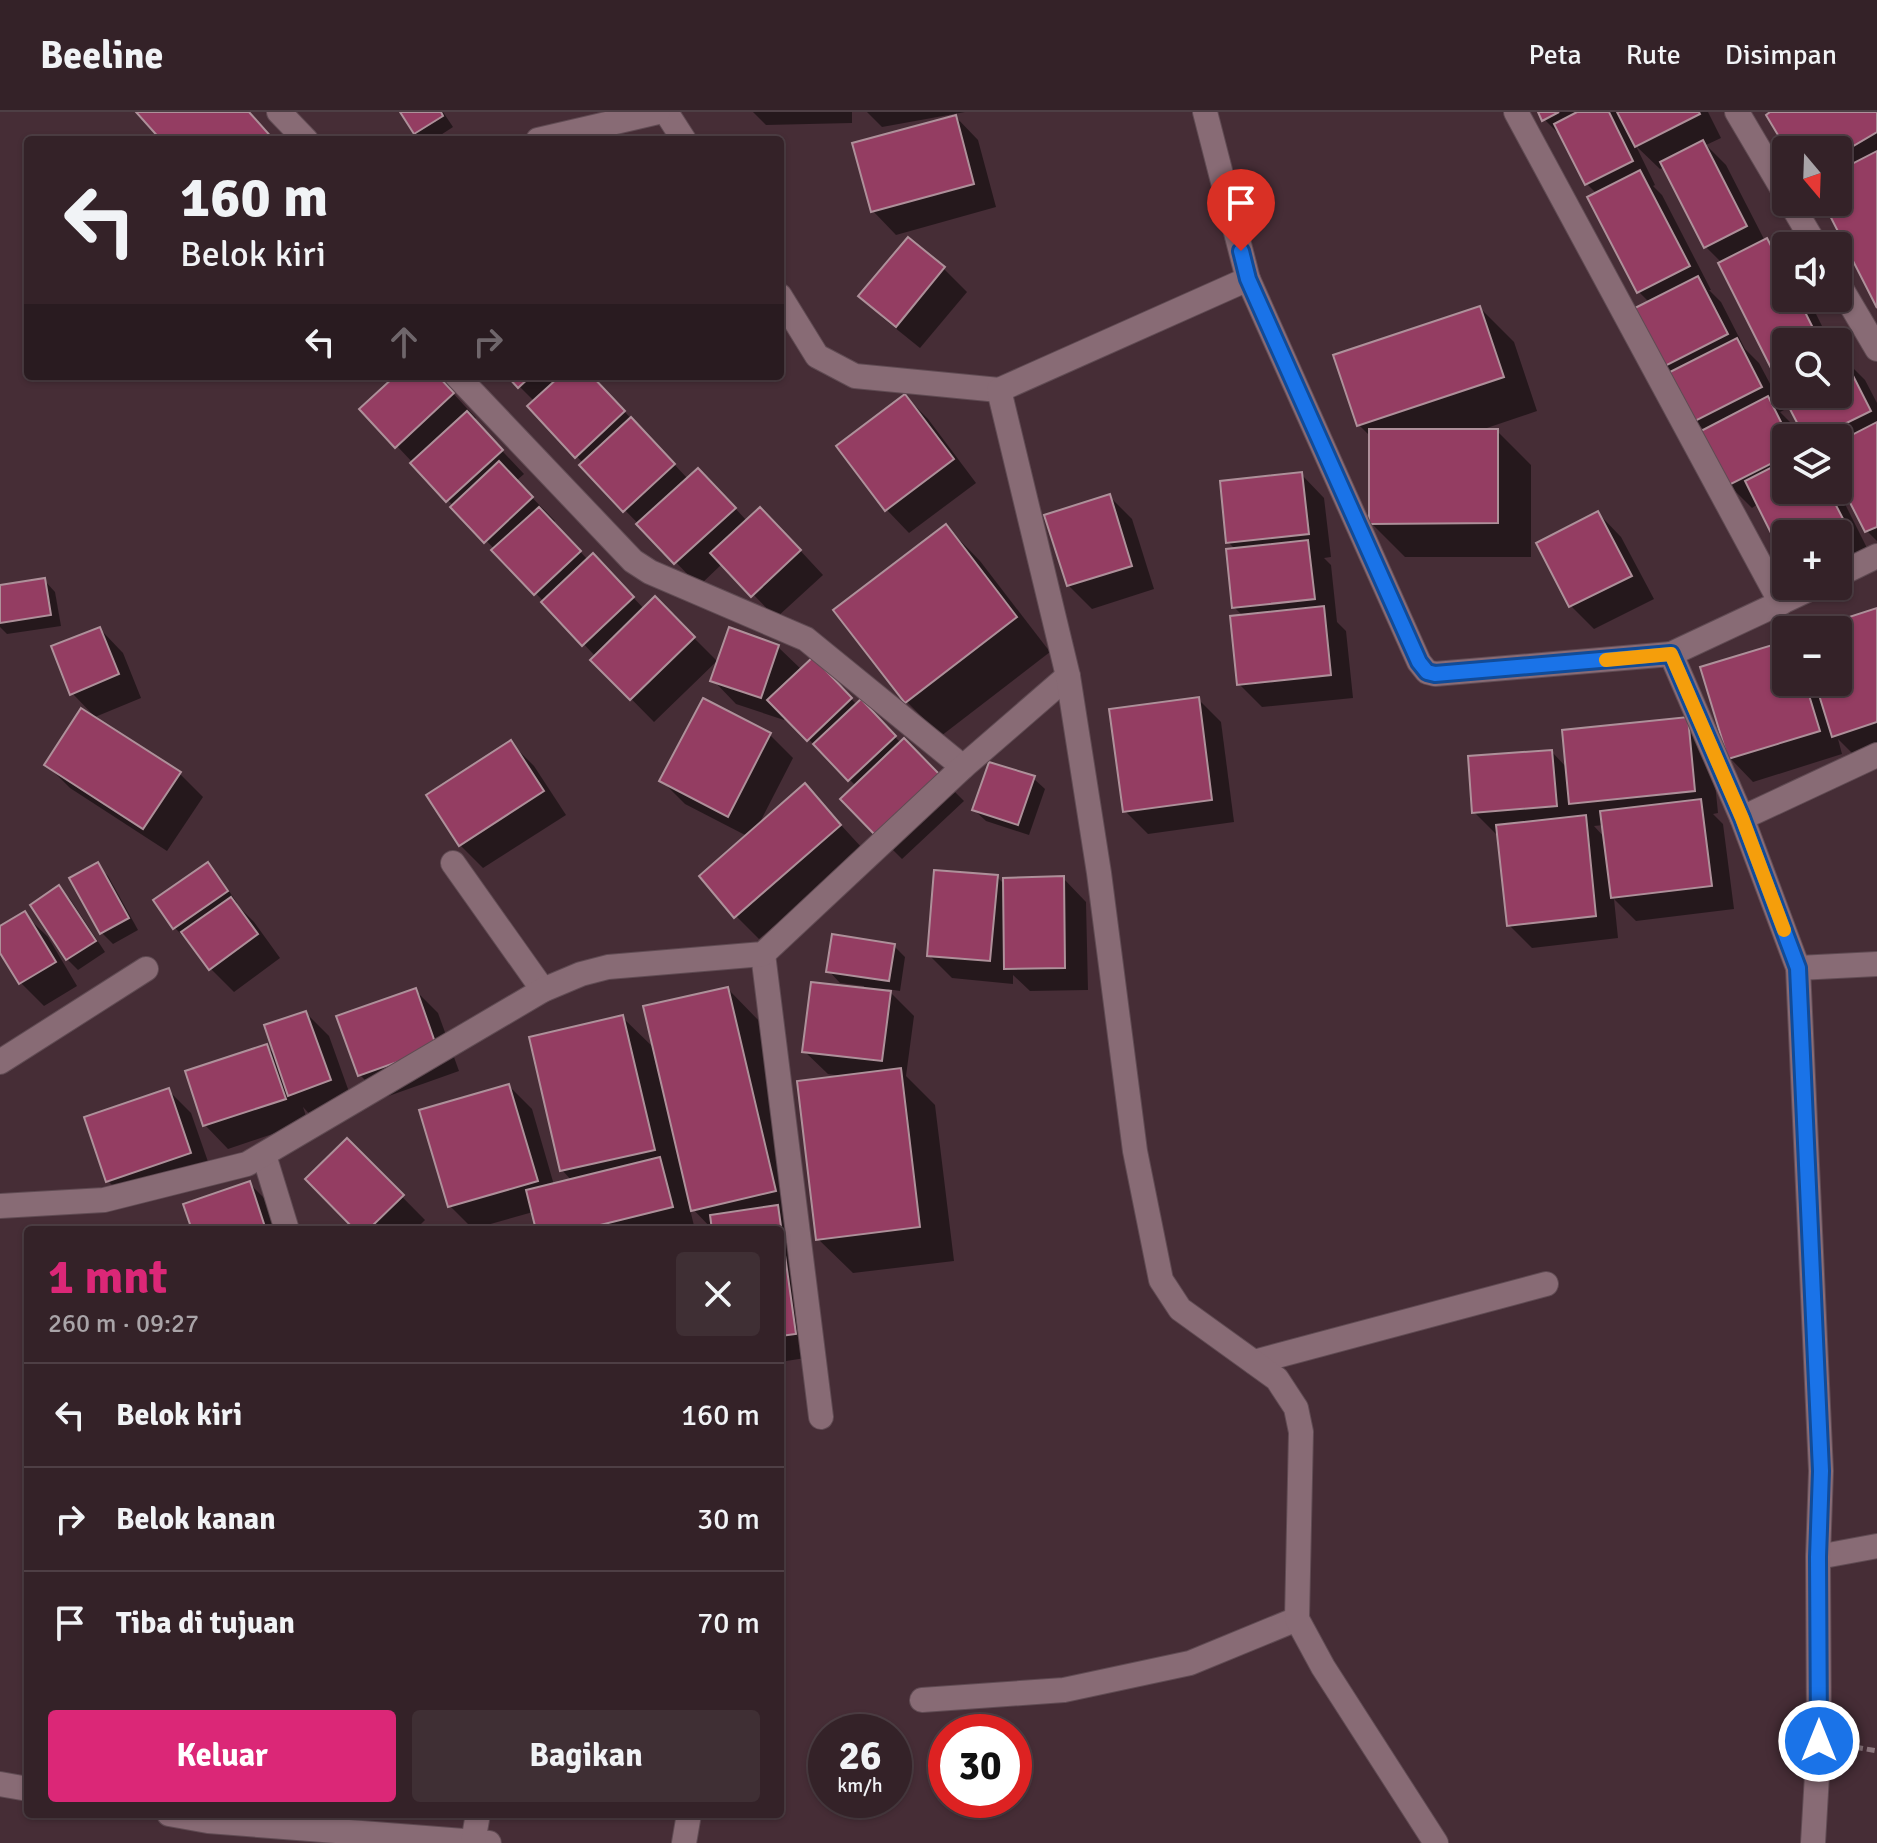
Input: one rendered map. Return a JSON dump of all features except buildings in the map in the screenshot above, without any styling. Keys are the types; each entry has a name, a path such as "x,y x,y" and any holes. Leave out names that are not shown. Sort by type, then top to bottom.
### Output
{"street":[{"path":"279,112 302,136"},
{"path":"555,136 658,112"},
{"path":"666,112 681,136"},
{"path":"1205,112 1248,279 1419,662 1427,672 1435,674 1671,654 1787,600"},
{"path":"1516,112 1781,603"},
{"path":"1737,112 1772,171"},
{"path":"784,302 817,356 855,376 999,390 1248,279"},
{"path":"1852,307 1877,349"},
{"path":"461,380 633,561 650,572 806,639 963,767"},
{"path":"999,390 1068,676 1099,873 1135,1151 1161,1280 1180,1309 1277,1379 1296,1408 1301,1432 1297,1619 1323,1667 1436,1843"},
{"path":"1852,568 1877,556"},
{"path":"1671,654 1742,818 1798,968 1821,1471 1819,1741 1813,1843"},
{"path":"0,1206 104,1200 247,1164 543,990 581,974 608,967 763,954 963,767 1068,676"},
{"path":"1742,818 1877,755"},
{"path":"453,863 543,990"},
{"path":"763,954 821,1417"},
{"path":"1798,968 1877,964"},
{"path":"0,1062 146,969"},
{"path":"264,1155 286,1226"},
{"path":"1254,1362 1546,1284"},
{"path":"1818,1557 1877,1546"},
{"path":"922,1700 1064,1690 1190,1663 1297,1619"},
{"path":"0,1784 24,1788"},
{"path":"181,1818 206,1826 489,1843"},
{"path":"473,1842 477,1818"},
{"path":"684,1843 688,1818"}],"slow traffic":[{"path":"1606,660 1671,654 1742,818 1784,930"}],"route":[{"path":"1241,251 1248,279 1419,662 1427,672 1435,674 1671,654 1742,818 1798,968 1821,1471 1819,1741"}]}
